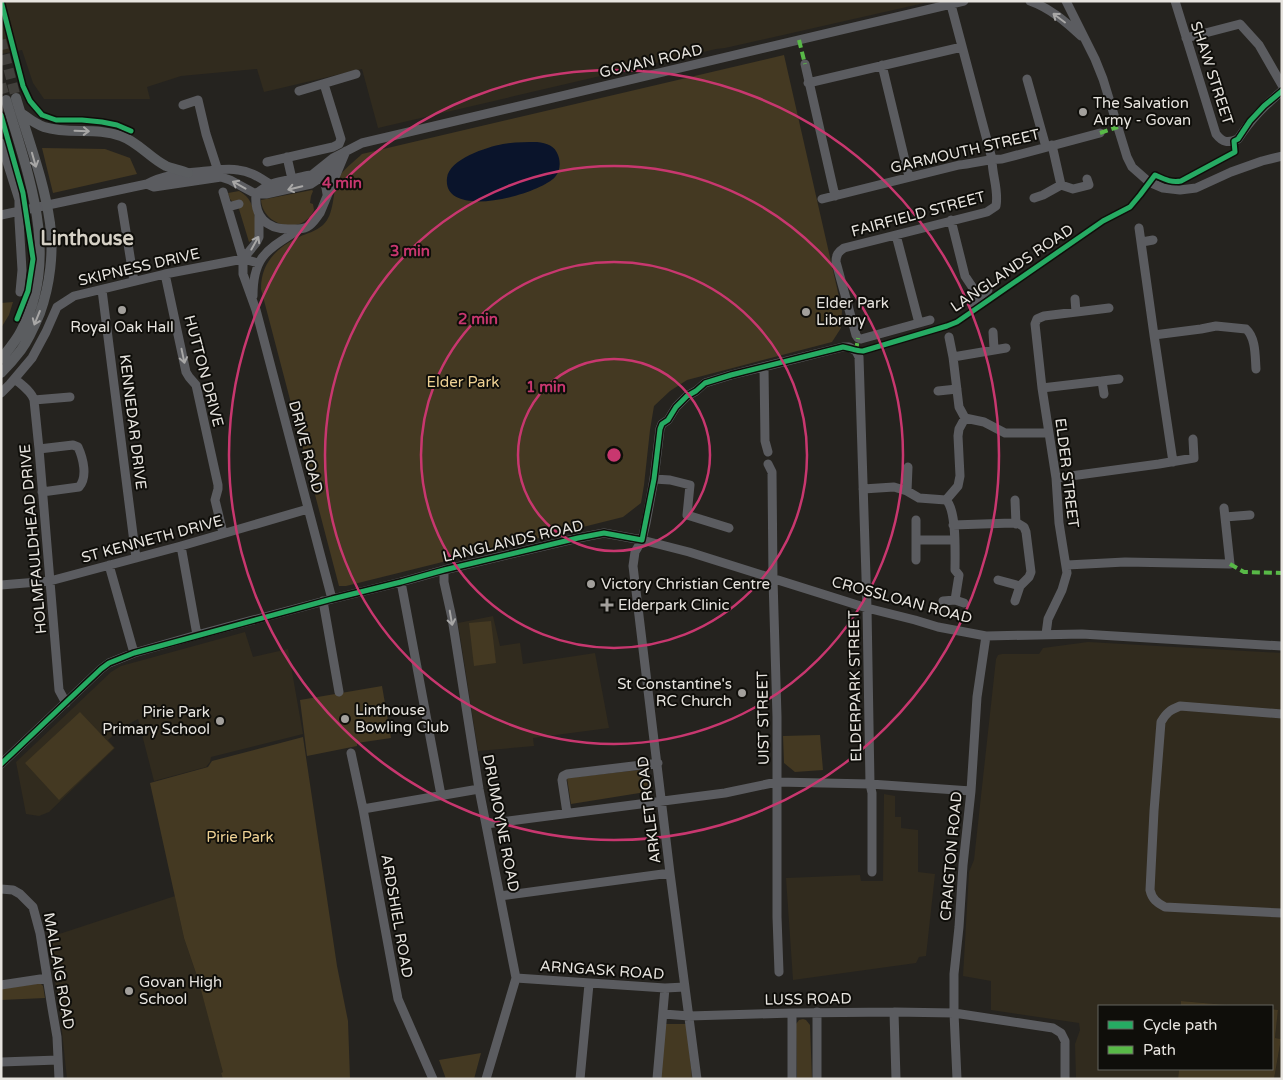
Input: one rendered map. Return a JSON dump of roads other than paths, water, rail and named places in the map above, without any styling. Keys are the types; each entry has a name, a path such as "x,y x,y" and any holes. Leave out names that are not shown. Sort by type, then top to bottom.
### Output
{"main road":[{"path":"1,373 22,349 30,335 43,305 50,273 50,222 16,98"},
{"path":"1,359 20,332 28,316 39,274 40,254 34,196 6,100"},
{"path":"21,113 32,122 43,127 109,133 121,136 165,165 188,173"}],"street":[{"name":"GOVAN ROAD","path":"256,194 266,194 311,184 333,158 362,143 964,1"},
{"path":"1030,1 1045,7 1067,23 1085,40"},
{"path":"1066,1 1103,79 1132,168 1149,182 1171,189 1196,188 1262,160 1282,156"},
{"name":"SHAW STREET","path":"1175,1 1216,134 1221,139 1226,142 1238,139 1264,106 1282,92"},
{"path":"950,3 992,159"},
{"path":"1186,38 1240,24 1259,45 1282,85"},
{"path":"808,83 962,47"},
{"path":"805,64 835,196"},
{"path":"882,66 909,177"},
{"path":"300,91 356,74"},
{"path":"1027,79 1061,185"},
{"path":"267,162 339,144 341,139 324,84"},
{"path":"183,104 198,100 206,134 219,173"},
{"name":"GARMOUTH STREET","path":"822,200 959,165 1002,159 1100,133"},
{"path":"1,143 23,210 19,220 22,270 20,292"},
{"path":"256,194 259,237 244,259 258,263 264,254 279,242 314,222 320,213 346,151"},
{"path":"287,157 292,179"},
{"name":"FAIRFIELD STREET","path":"919,323 858,338 836,257 839,251 844,248 987,212 996,206 998,197 992,171 992,159"},
{"path":"147,184 154,187 239,170 252,174 270,184"},
{"path":"1,214 147,184 154,180 188,173 219,173 256,194"},
{"path":"256,194 270,184 317,176 326,185 327,194"},
{"path":"1034,198 1061,185 1073,189 1089,185 1087,179"},
{"name":"DRIVE ROAD","path":"223,192 244,259 243,274 253,302 308,509 328,600 339,692"},
{"path":"228,207 239,204"},
{"path":"122,206 134,281"},
{"path":"258,214 268,225 281,229 298,230"},
{"path":"951,220 965,276 975,300 988,290"},
{"path":"1139,228 1173,462"},
{"path":"896,235 919,323 930,320"},
{"path":"1142,242 1153,240"},
{"name":"SKIPNESS DRIVE","path":"1,392 32,358 57,307 74,296 165,274 244,259"},
{"name":"DRIVE ROAD","path":"253,302 253,281 258,263"},
{"name":"HUTTON DRIVE","path":"165,274 186,372 196,385 218,485 216,500 223,533"},
{"name":"KENNEDAR DRIVE","path":"102,290 136,558"},
{"path":"1075,299 1076,312 1109,308"},
{"name":"ELDER STREET","path":"1046,634 1048,620 1062,590 1067,573 1067,565 1035,324 1037,319 1044,316 1076,312"},
{"path":"1154,335 1216,326 1246,329 1253,339 1256,369"},
{"path":"993,332 994,349"},
{"path":"949,337 960,407 966,418 984,422 1005,433 1048,433"},
{"name":"ELDERPARK STREET","path":"764,367 843,347 856,350 859,357 867,608 870,784 872,793 872,872"},
{"path":"953,356 1006,348"},
{"path":"642,540 662,424 668,420 687,396 705,383 764,367 765,441 768,452"},
{"path":"15,378 34,400 70,397"},
{"path":"1042,388 1119,379"},
{"path":"1102,381 1104,394"},
{"path":"938,391 957,389"},
{"name":"HOLMFAULDHEAD DRIVE","path":"34,400 60,690 66,702"},
{"path":"946,500 958,486 960,476 958,436 966,418"},
{"path":"1056,478 1194,458 1193,439"},
{"path":"39,449 78,447 82,455 84,476 84,482 79,487 42,492"},
{"name":"UIST STREET","path":"768,464 772,472 777,717 777,916 779,972"},
{"path":"907,492 908,467"},
{"path":"654,479 670,480 690,485 687,514 728,528"},
{"path":"863,489 894,488 919,498 946,500 949,503 952,509 955,570 959,576 959,602 943,601"},
{"path":"1015,500 1016,524"},
{"name":"ST KENNETH DRIVE","path":"1,585 50,581 181,546 308,509"},
{"path":"1067,565 1125,562 1230,564 1225,513 1250,514"},
{"path":"916,520 916,560"},
{"path":"953,525 1016,524 1024,527 1031,572 1029,577 1020,586 1015,601"},
{"name":"LANGLANDS ROAD","path":"1,764 109,663 134,653 328,600 578,538 604,533 642,540"},
{"name":"CROSSLOAN ROAD","path":"642,540 689,552 867,608 938,627 986,636 1082,634 1282,646"},
{"name":"ARKLET ROAD","path":"642,540 635,552 633,566 697,1079"},
{"path":"916,540 954,540"},
{"path":"181,546 197,635"},
{"path":"109,565 134,653"},
{"name":"DRUMOYNE ROAD","path":"444,570 444,582 452,618 479,789 516,978 486,1079"},
{"path":"998,580 1020,586"},
{"path":"402,582 441,795"},
{"name":"CRAIGTON ROAD","path":"957,1079 954,974 960,927 962,866 971,791 977,697 986,636"},
{"path":"1282,714 1180,706 1164,715 1160,732 1150,890 1152,898 1165,907 1282,913"},
{"name":"ARDSHIEL ROAD","path":"351,753 398,998 433,1079"},
{"path":"567,813 563,776 658,763"},
{"path":"486,824 725,793 777,782 870,784 971,791"},
{"path":"363,809 479,789"},
{"path":"500,896 670,874"},
{"name":"MALLAIG ROAD","path":"1,889 13,890 33,906 48,978 56,1037 59,1079"},
{"path":"1,986 48,978"},
{"name":"ARNGASK ROAD","path":"516,978 589,984 665,988 686,987"},
{"path":"580,1079 589,984"},
{"path":"657,1079 665,988"},
{"path":"817,1012 817,1079"},
{"name":"LUSS ROAD","path":"664,1014 690,1016 817,1012 954,1013 1053,1028 1060,1033 1064,1041 1065,1079"},
{"path":"894,1012 896,1079"},
{"path":"792,1013 792,1079"},
{"path":"1,1062 58,1060"}],"water":[{"path":"537,142 553,147 559,158 560,167 558,172 546,184 512,197 493,200 475,201 460,199 450,191 447,178 449,171 461,160 479,151 496,146 511,143"}],"tunnel":[{"path":"1,40 16,98"},
{"path":"1,84 6,100"}],"place":[{"name":"The Salvation Army - Govan","path":"1083,112"},
{"name":"Royal Oak Hall","path":"122,310"},
{"name":"Elder Park Library","path":"806,312"},
{"name":"Victory Christian Centre","path":"591,584"},
{"name":"Elderpark Clinic","path":"607,605"},
{"name":"St Constantine's RC Church","path":"742,693"},
{"name":"Linthouse Bowling Club","path":"345,719"},
{"name":"Pirie Park Primary School","path":"220,721"},
{"name":"Govan High School","path":"129,991"}],"district":[{"name":"Linthouse","path":"87,239"}],"park label":[{"name":"Elder Park","path":"463,382"},
{"name":"Pirie Park","path":"240,837"}]}
